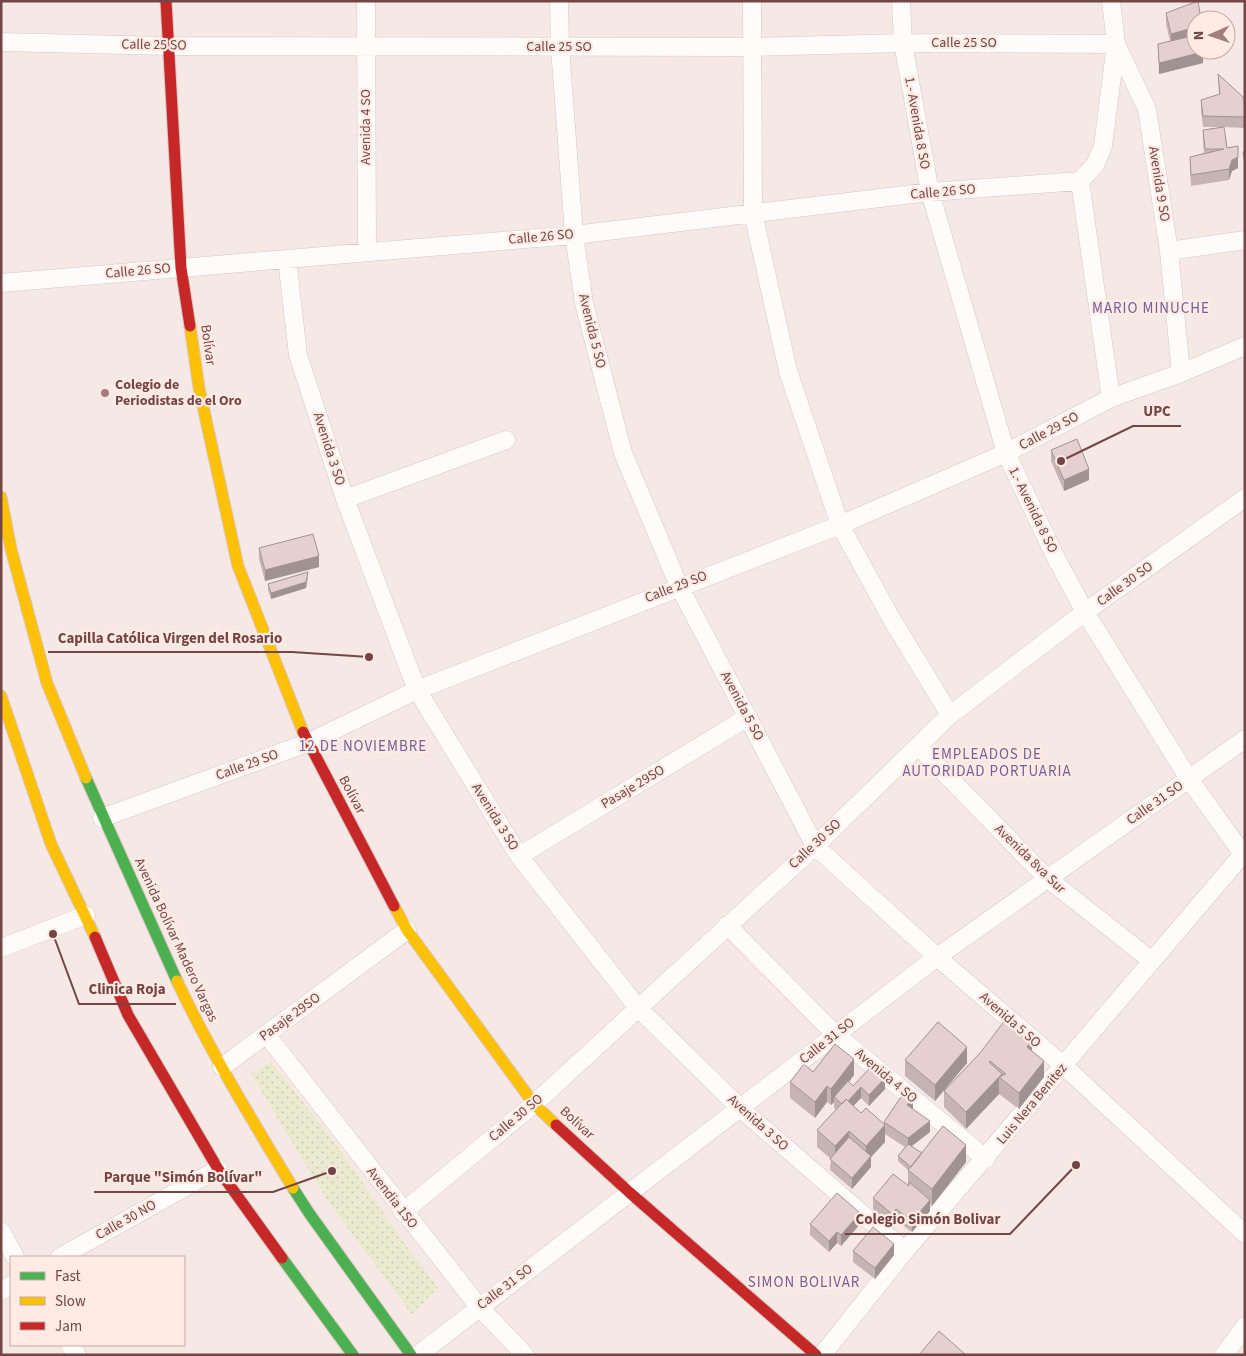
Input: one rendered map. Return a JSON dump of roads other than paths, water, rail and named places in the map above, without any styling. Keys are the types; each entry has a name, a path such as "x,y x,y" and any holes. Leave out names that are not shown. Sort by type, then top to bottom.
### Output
{"main road":[{"name":"Bolívar","path":"166,1 167,46 181,268 199,388 238,566 307,743 407,930 534,1104 630,1192 816,1355"},
{"name":"Avenida Bolívar Madero Vargas","path":"1,497 11,549 47,683 102,818 195,1019 309,1213 411,1355"},
{"path":"1,696 51,844 86,915 128,1015 218,1169 353,1355"}],"street":[{"name":"Avenida 4 SO","path":"366,1 367,252"},
{"name":"Avenida 5 SO","path":"558,1 574,235 584,303 623,453 679,586 815,846 937,957 1064,1066 1245,1234"},
{"path":"752,1 753,213 788,371 840,525 891,618 950,715"},
{"name":"1.- Avenida 8 SO","path":"901,1 903,43 930,192 1006,453 1056,558 1085,612 1189,779 1244,855"},
{"name":"Avenida 9 SO","path":"1111,1 1116,44 1147,109 1169,251 1181,373"},
{"name":"Calle 25 SO","path":"1,42 167,46 560,47 752,47 903,43 1116,44"},
{"path":"1110,398 1080,181 1094,165 1103,146 1116,44"},
{"name":"Calle 26 SO","path":"1,282 574,235 930,192 1080,181"},
{"path":"1169,251 1245,240"},
{"name":"Avenida 3 SO","path":"286,259 298,355 345,499 417,690 519,856 638,1008 741,1109 905,1251"},
{"name":"Calle 29 SO","path":"102,818 307,743 417,690 679,586 840,525 1006,453 1110,398 1181,373 1245,346"},
{"path":"345,499 506,440"},
{"name":"Calle 30 SO","path":"403,1212 534,1104 815,846 950,715 1085,612 1245,498"},
{"name":"Pasaje 29SO","path":"519,856 748,717"},
{"name":"Calle 31 SO","path":"418,1355 937,957 1245,739"},
{"name":"Avenida 8va Sur","path":"918,746 1047,878 1152,961"},
{"name":"Luis Nera Benitez","path":"822,1355 905,1251 986,1159 1152,961 1244,855"},
{"path":"1,948 86,915"},
{"name":"Avenida 4 SO","path":"727,925 835,1034 986,1159"},
{"name":"Pasaje 29SO","path":"222,1067 407,930"},
{"name":"Avendia 1SO","path":"266,1034 479,1307 525,1355"},
{"name":"Calle 30 NO","path":"62,1256 218,1169"},
{"path":"1,1231 14,1256"},
{"path":"1224,1355 1245,1326"}],"place":[{"name":"Colegio de Periodistas de el Oro","path":"105,393"},
{"name":"UPC","path":"1061,461"},
{"name":"Capilla Católica Virgen del Rosario","path":"369,657"},
{"name":"Clinica Roja","path":"53,934"},
{"name":"Colegio Simón Bolivar","path":"1076,1165"},
{"name":"Parque \"Simón Bolívar\"","path":"332,1171"}],"district":[{"name":"MARIO MINUCHE","path":"1151,308"},
{"name":"12 DE NOVIEMBRE","path":"363,746"},
{"name":"EMPLEADOS DE AUTORIDAD PORTUARIA","path":"987,762"},
{"name":"SIMON BOLIVAR","path":"804,1282"}]}
